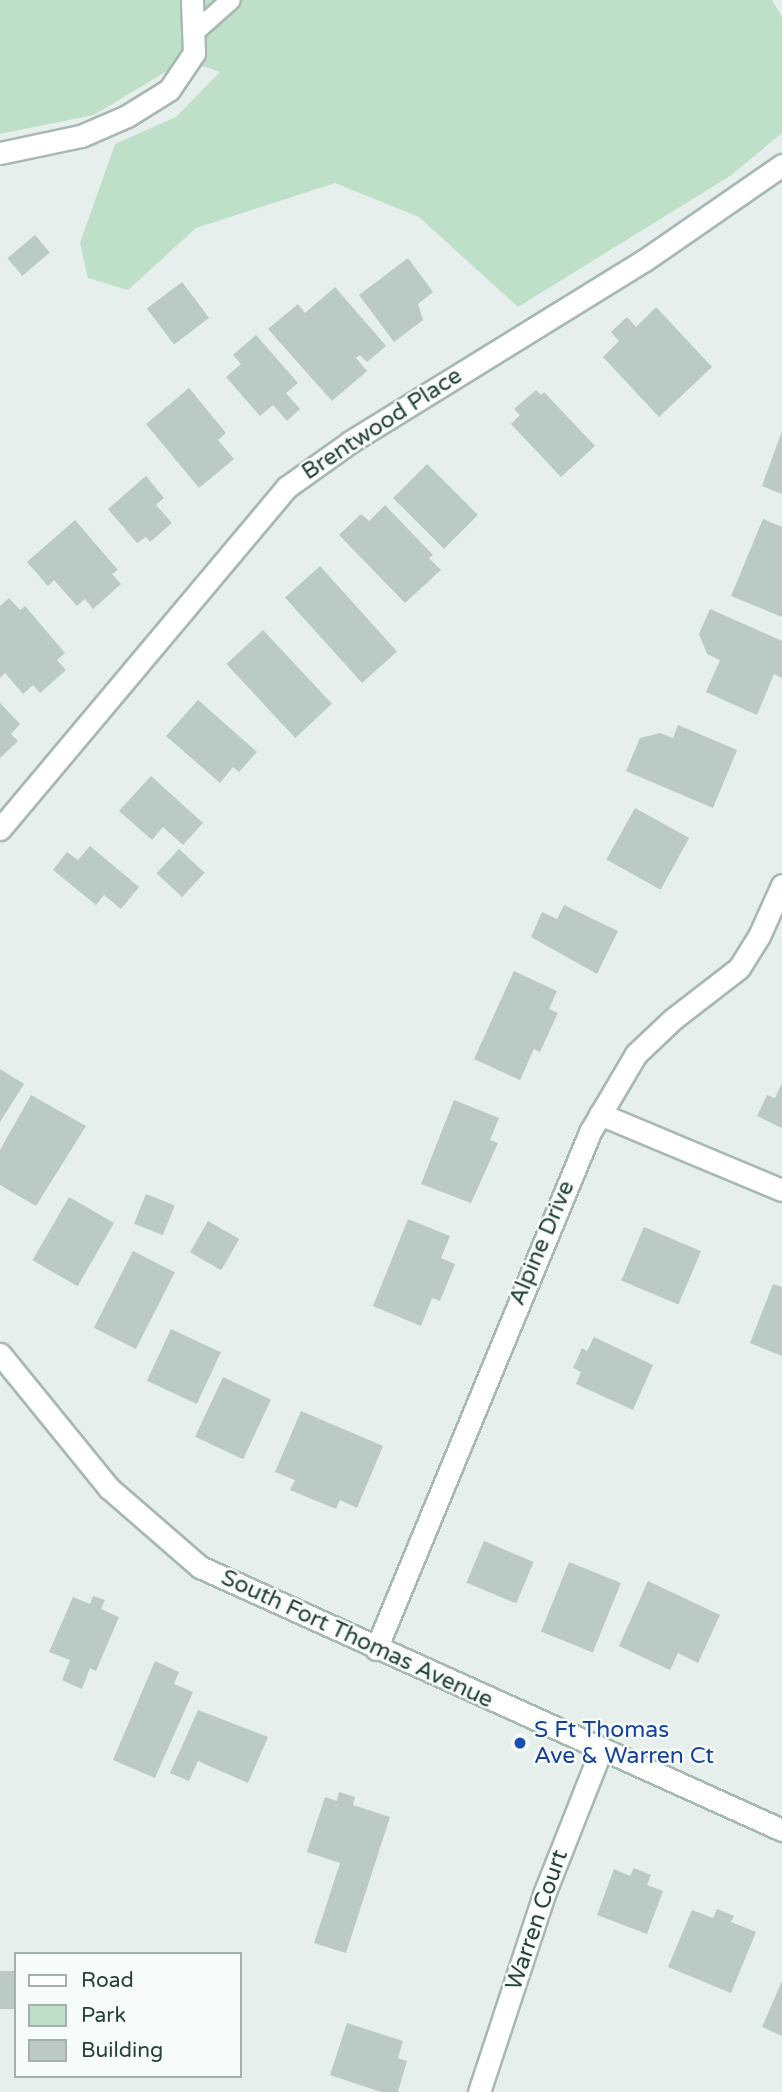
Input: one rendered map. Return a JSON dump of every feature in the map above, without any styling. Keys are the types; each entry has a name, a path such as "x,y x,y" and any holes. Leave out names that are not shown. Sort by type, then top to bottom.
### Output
{"street":[{"path":"0,153 81,136 127,117 169,90 194,54 197,30 192,0"},
{"name":"Brentwood Place","path":"0,829 287,487 350,442 645,260 782,165"},
{"name":"Alpine Drive","path":"376,1649 503,1334 600,1114 636,1055 673,1018 739,968 759,936 782,884"},
{"path":"600,1114 782,1190"},
{"name":"South Fort Thomas Avenue","path":"0,1354 110,1488 168,1542 212,1573 782,1830"},
{"name":"Warren Court","path":"479,2092 544,1894 601,1750"}],"lane":[{"path":"197,30 231,0"}],"green space":[{"path":"0,0 772,0 782,17 782,133 730,176 518,307 419,217 335,183 196,228 128,290 88,278 80,243 115,144 176,117 220,72 178,57 167,71 94,115 0,134"}],"building":[{"path":"35,235 50,253 22,276 7,258"},
{"path":"408,258 433,292 418,304 423,320 394,342 359,295"},
{"path":"182,282 209,318 174,344 147,308"},
{"path":"335,287 386,346 367,362 360,355 356,358 367,371 332,401 268,329 298,304 305,313"},
{"path":"656,307 712,367 659,417 603,357 619,341 611,332 627,317 636,327"},
{"path":"256,335 298,383 286,393 300,409 287,421 273,405 260,416 226,377 241,364 233,355"},
{"path":"189,388 226,433 218,440 234,459 199,488 146,424"},
{"path":"536,390 541,395 544,392 595,446 561,477 511,424 520,415 514,409"},
{"path":"782,431 782,494 762,486"},
{"path":"427,464 478,515 444,549 393,498"},
{"path":"146,476 164,498 156,505 172,523 150,542 146,537 137,543 108,509"},
{"path":"385,505 433,555 429,558 441,570 405,603 339,535 361,514 369,521"},
{"path":"763,519 782,527 782,617 731,596"},
{"path":"75,520 118,570 112,574 121,584 93,609 85,599 77,606 54,580 48,586 27,562"},
{"path":"320,566 397,651 362,683 285,597"},
{"path":"9,598 20,610 25,606 65,653 57,660 66,670 40,693 33,685 23,694 5,673 0,678 0,606"},
{"path":"710,609 782,641 782,678 774,674 757,715 706,692 720,660 707,654 699,634"},
{"path":"263,630 332,704 295,738 226,664"},
{"path":"198,700 257,752 239,772 233,767 220,783 166,736"},
{"path":"0,703 20,724 11,734 18,741 0,758"},
{"path":"678,725 737,750 713,808 626,771 640,738 660,733 673,738"},
{"path":"151,776 203,823 183,845 163,827 152,840 119,811"},
{"path":"635,808 689,838 661,890 606,860"},
{"path":"90,846 139,887 121,909 104,895 96,905 53,870 67,852 78,860"},
{"path":"179,849 205,873 182,897 156,873"},
{"path":"564,905 618,931 597,974 531,937 542,912 557,919"},
{"path":"514,971 557,991 549,1009 558,1013 540,1052 534,1049 520,1080 474,1059"},
{"path":"0,1069 24,1084 0,1122"},
{"path":"782,1083 782,1128 757,1116 767,1095 775,1098"},
{"path":"31,1095 86,1126 36,1206 0,1185 0,1150"},
{"path":"454,1100 499,1118 490,1140 498,1143 471,1203 421,1184"},
{"path":"146,1194 175,1206 163,1235 134,1224"},
{"path":"69,1197 114,1223 78,1286 32,1260"},
{"path":"408,1219 450,1236 441,1258 455,1264 440,1301 432,1298 421,1326 373,1306"},
{"path":"208,1221 239,1239 221,1270 190,1252"},
{"path":"644,1227 701,1251 678,1305 621,1280"},
{"path":"133,1251 175,1272 136,1349 94,1328"},
{"path":"773,1284 782,1287 782,1356 750,1343"},
{"path":"171,1329 221,1352 197,1404 147,1381"},
{"path":"594,1337 653,1365 633,1410 576,1384 581,1372 573,1368 582,1348 587,1351"},
{"path":"223,1377 271,1399 243,1459 195,1437"},
{"path":"301,1411 383,1446 357,1508 340,1500 336,1509 290,1490 295,1480 275,1472"},
{"path":"484,1541 534,1562 516,1604 466,1582"},
{"path":"569,1562 621,1583 593,1653 541,1632"},
{"path":"648,1581 720,1615 698,1663 678,1653 670,1670 619,1646"},
{"path":"93,1596 105,1600 101,1609 119,1617 96,1671 90,1668 82,1689 62,1680 70,1660 49,1652 73,1597 90,1604"},
{"path":"155,1661 179,1672 174,1684 193,1692 155,1778 113,1760"},
{"path":"198,1710 268,1737 248,1783 198,1761 189,1781 170,1773"},
{"path":"339,1792 355,1797 353,1805 390,1817 346,1953 314,1943 340,1863 307,1852 325,1797 337,1801"},
{"path":"634,1868 651,1875 647,1885 663,1891 647,1934 597,1915 614,1869 630,1876"},
{"path":"717,1909 734,1916 731,1922 756,1932 731,1993 668,1967 692,1910 713,1918"},
{"path":"0,1971 14,1971 14,2009 0,2009"},
{"path":"782,1981 782,2036 762,2027"},
{"path":"347,2023 403,2041 398,2058 407,2061 398,2092 381,2092 330,2075"}],"place":[{"name":"S Ft Thomas Ave & Warren Ct","path":"520,1743"}]}
